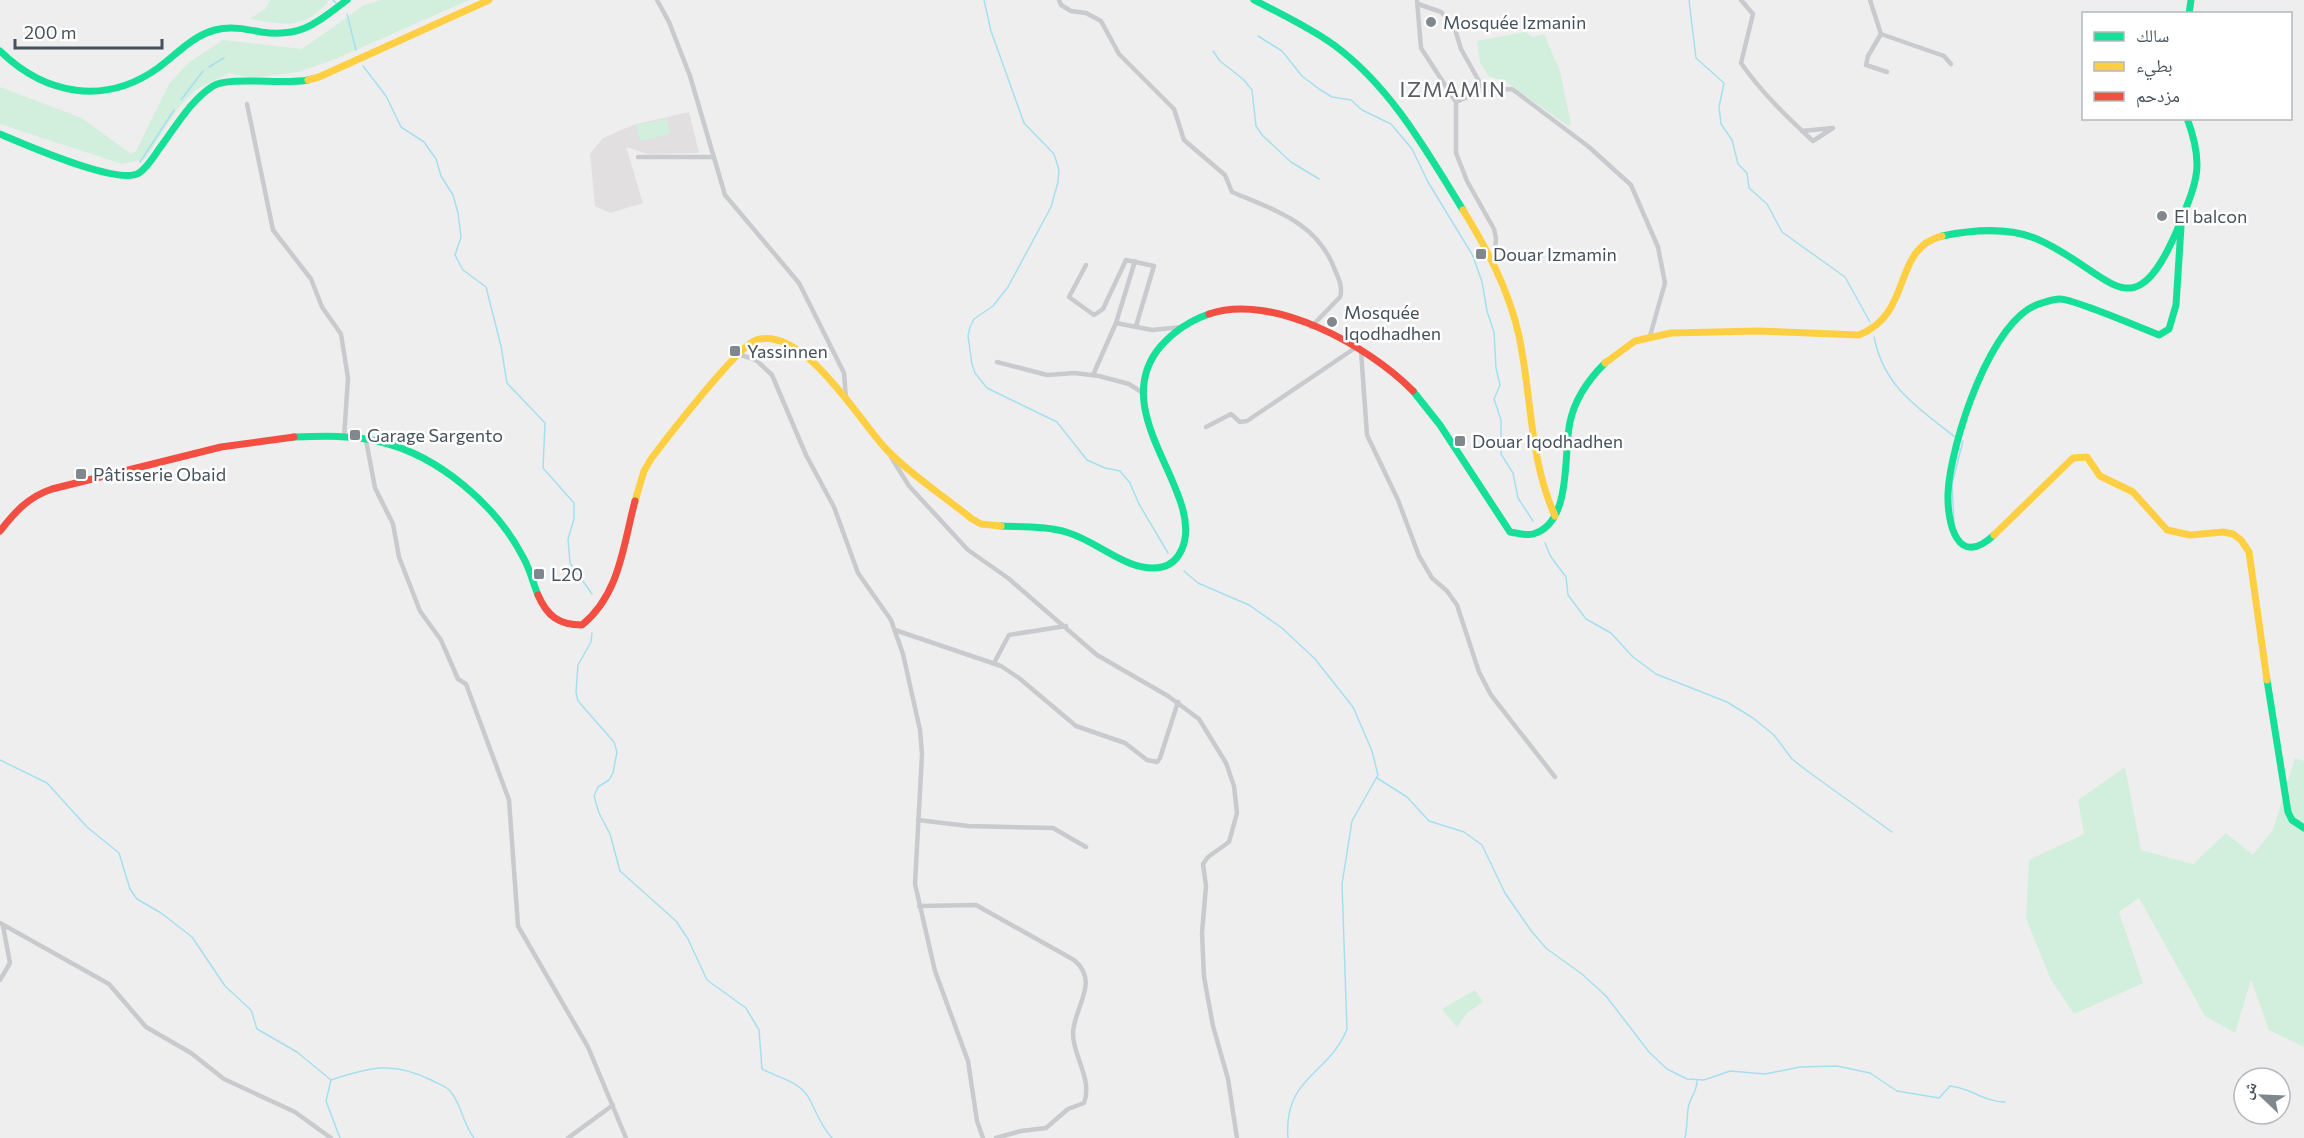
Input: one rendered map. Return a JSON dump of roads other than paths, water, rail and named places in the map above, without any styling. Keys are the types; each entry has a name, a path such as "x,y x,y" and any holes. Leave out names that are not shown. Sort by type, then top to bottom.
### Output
{"street":[{"path":"0,51 22,71 48,84 77,91 106,90 149,74 206,33 226,28 296,32 317,22 347,0"},
{"path":"0,134 49,154 129,176 142,171 185,114 213,86 225,82 293,83 319,77 489,0"},
{"path":"657,0 669,22 690,76 724,195 799,283 844,374 846,401"},
{"path":"1059,0 1061,5 1071,11 1086,13 1101,21 1119,54 1174,109 1184,140 1227,177 1232,192 1284,213 1321,241 1342,291 1340,297 1311,327"},
{"path":"1254,0 1331,43 1356,64 1418,135 1494,261 1508,293 1519,335 1534,456 1542,489 1555,516"},
{"path":"1742,0 1753,14 1741,63 1802,130 1813,141 1833,128 1802,130"},
{"path":"1870,0 1881,34 1868,56 1866,65 1887,72"},
{"path":"1484,90 1461,49 1454,26 1441,12 1417,2 1421,48 1456,102 1456,153 1467,181 1486,211 1494,229 1496,238 1494,261"},
{"path":"1881,34 1944,56 1951,64"},
{"path":"1456,102 1484,90 1512,88 1589,147 1631,185 1658,247 1665,283 1650,336"},
{"path":"247,104 273,230 311,279 322,307 342,334 348,378 344,438"},
{"path":"887,450 981,524 1066,532 1129,562 1152,569 1162,567 1179,555 1187,532 1186,521 1147,416 1143,393 1145,376 1154,354 1170,334 1209,315 1246,307 1269,311 1311,327 1358,350 1397,375 1417,398 1510,532 1531,535 1543,531 1555,516 1563,493 1570,422 1577,398 1593,376 1625,345 1650,336 1753,329 1858,334 1869,332 1880,326 1891,312 1914,252 1920,244 1940,235 1989,231 2033,238 2048,244 2114,288 2136,288 2150,281 2166,256 2197,173 2198,153 2188,120"},
{"path":"638,157 712,158"},
{"path":"2182,218 2176,305 2169,329 2159,335 2146,332 2062,299 2052,298 2018,315 2008,326 1974,387 1949,481 1949,518 1953,533 1960,543 1969,548 1977,547 1986,542 2073,458 2084,455 2094,462 2097,472 2103,478 2133,491 2165,529 2175,534 2229,532 2238,535 2249,552 2288,812 2292,820 2304,828"},
{"path":"1086,266 1070,297 1094,315 1103,309 1125,261 1154,266 1136,326"},
{"path":"1093,375 1116,323 1135,261"},
{"path":"1116,323 1152,330 1182,327"},
{"path":"0,531 17,509 31,497 85,480 256,438 344,438 383,442 410,452 440,469 460,484 497,520 518,547 547,612 555,620 565,624 582,625 597,612 608,592 626,545 644,471 749,343 768,338 789,345 821,371 887,450 909,486 948,532 968,550 1008,578 1097,655 1178,702 1199,719 1216,745 1229,772 1237,800 1231,838 1203,864 1206,886 1202,933 1209,1008 1228,1079 1237,1138"},
{"path":"749,343 756,360 772,375 806,455 834,507 858,573 895,630 905,662 922,742 914,873 919,906 935,971 968,1061 977,1121 983,1138"},
{"path":"1206,427 1231,414 1240,422 1247,421 1358,350"},
{"path":"1358,350 1367,435 1398,500 1419,556 1432,578 1447,591 1457,605 1479,672 1491,695 1555,777"},
{"path":"738,354 756,360"},
{"path":"997,362 1047,375 1093,375 1130,384 1143,393"},
{"path":"366,440 375,488 393,524 399,556 420,612 441,640 458,680 466,684 509,800 518,926 588,1047 626,1138"},
{"path":"994,663 1008,635 1066,626"},
{"path":"895,630 994,663 1019,678 1076,726 1125,743 1150,762 1159,761 1178,702"},
{"path":"918,820 968,826 1053,828 1086,847"},
{"path":"919,906 976,906 1074,960 1085,975 1085,996 1077,1013 1073,1036 1085,1083 1084,1103 1068,1109 1046,1128 1021,1131 996,1138"},
{"path":"0,980 10,963 2,925"},
{"path":"2,925 109,984 146,1027 191,1053 224,1079 295,1112 331,1138"},
{"path":"568,1138 613,1105"}],"waterway":[{"path":"333,0 336,3"},
{"path":"984,0 991,31 1024,123 1054,154 1059,170 1051,207 1008,287 993,306 974,319 970,327 968,336 972,364 975,373 987,388 1057,422 1087,460 1105,468 1120,471 1130,483 1139,504 1168,553"},
{"path":"1689,0 1696,58 1724,83 1719,107 1721,124 1732,140 1738,164 1747,173 1749,188 1767,204 1782,232 1845,277 1870,322"},
{"path":"347,14 356,50"},
{"path":"1258,36 1282,51 1302,76 1319,89 1332,97 1351,100 1362,110 1391,124 1412,149 1428,182 1473,256 1494,332 1496,368 1500,385 1494,399 1501,420 1501,454 1513,473 1518,498 1533,521"},
{"path":"1213,51 1220,61 1244,80 1252,90 1256,126 1263,136 1291,162 1319,179"},
{"path":"209,67 224,58"},
{"path":"363,66 386,96 401,127 424,142 436,159 441,176 453,195 461,237 455,255 463,270 486,287 501,346 507,383 545,423 543,468 574,503 574,519 568,539 570,563 592,594"},
{"path":"181,100 203,71"},
{"path":"140,162 174,110"},
{"path":"1874,337 1879,354 1894,383 1915,405 1955,437"},
{"path":"1954,523 1952,484 1963,441"},
{"path":"1545,543 1551,557 1566,577 1568,595 1586,619 1611,633 1633,657 1656,674 1727,702 1753,718 1774,735 1792,759 1892,832"},
{"path":"1184,571 1198,583 1249,605 1282,628 1315,659 1353,707 1372,751 1378,775 1352,821 1342,884 1347,1029 1329,1057 1300,1089 1288,1118 1288,1138"},
{"path":"592,633 591,642 578,665 576,692 578,701 614,742 617,752 613,773 609,780 598,787 594,796 599,813 610,834 620,871 676,921 688,939 707,980 746,1008 759,1030 762,1069 801,1088 832,1138"},
{"path":"0,760 47,783 87,827 119,853 130,889 137,899 161,913 192,937 225,986 251,1010 257,1029 297,1052 331,1080 370,1069 393,1068 417,1074 442,1085 455,1097 474,1138"},
{"path":"1377,778 1407,797 1429,821 1464,832 1482,845 1505,893 1532,932 1547,949 1582,974 1606,996 1649,1052 1667,1069 1687,1079 1704,1080 1730,1071 1765,1074 1800,1067 1837,1066 1870,1073 1897,1091 1939,1098 1950,1086 1990,1100 2005,1102"},
{"path":"331,1080 326,1101 340,1138"},
{"path":"1685,1138 1689,1105 1697,1081"}],"place":[{"name":"Mosquée Izmanin","path":"1431,22"},
{"name":"El balcon","path":"2162,216"},
{"name":"Douar Izmamin","path":"1481,254"},
{"name":"Mosquée Iqodhadhen","path":"1332,322"},
{"name":"Yassinnen","path":"735,351"},
{"name":"Garage Sargento","path":"355,435"},
{"name":"Douar Iqodhadhen","path":"1460,441"},
{"name":"Pâtisserie Obaid","path":"81,474"},
{"name":"L20","path":"539,574"}],"district":[{"name":"IZMAMIN","path":"1453,88"}]}
